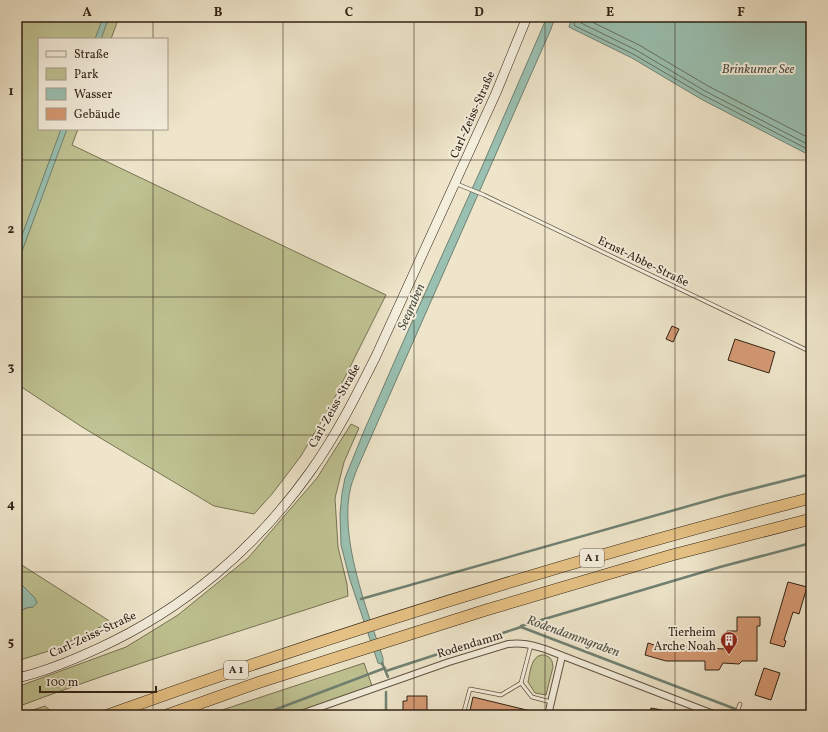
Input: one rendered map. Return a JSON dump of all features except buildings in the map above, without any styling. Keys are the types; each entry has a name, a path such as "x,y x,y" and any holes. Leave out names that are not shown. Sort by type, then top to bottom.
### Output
{"highway":[{"name":"A 1","path":"108,715 252,664 419,610 596,556 811,498"},
{"name":"A 1","path":"167,715 260,682 486,610 672,555 811,519"}],"main road":[{"name":"Carl-Zeiss-Straße","path":"17,678 70,661 91,652 138,629 186,598 224,568 255,539 311,471 343,419 378,350 499,87 527,17"}],"street":[{"name":"Rodendamm","path":"298,715 457,660 508,644 517,643 531,645 562,656 716,715"},
{"path":"548,715 562,656"}],"lane":[{"name":"Ernst-Abbe-Straße","path":"455,183 484,195 811,352"},
{"path":"463,715 470,689 501,695 521,684 531,645"},
{"path":"521,684 532,697 551,702"},
{"path":"736,715 740,704"}],"green space":[{"path":"17,17 119,17 111,38 38,38 38,130 78,130 72,145 386,295 330,407 301,456 272,494 254,514 214,506 82,427 17,384"},
{"path":"351,424 359,428 344,462 335,498 338,547 347,584 348,596 141,663 17,707 17,687 126,647 178,615 248,558 317,478"},
{"path":"17,562 111,622 52,650 17,661 17,613 26,608 33,607 29,592 17,580"},
{"path":"545,655 550,658 553,667 546,695 535,693 528,682 533,662 538,656"},
{"path":"364,663 372,686 301,715 207,715"},
{"path":"45,706 52,712 52,715 18,715"}],"water":[{"path":"103,17 109,17 101,38 95,38"},
{"path":"547,17 555,17 551,29 357,469 351,486 348,506 348,527 351,550 362,596 383,658 383,665 378,663 350,580 341,545 340,514 345,478 364,431"},
{"name":"Brinkumer See","path":"572,17 811,17 811,156 701,99 632,58 569,27"},
{"path":"61,130 67,130 17,265 17,249"},
{"path":"17,580 35,598 37,603 33,607 26,608 17,613"}],"waterway":[{"path":"361,599 724,496 811,474"},
{"path":"521,626 720,567 811,543"},
{"name":"Rodendammgraben","path":"386,671 521,627 751,715"},
{"name":"Rodendammgraben","path":"382,663 388,677"},
{"path":"261,715 385,668"},
{"path":"386,692 386,715"}],"place":[{"name":"Tierheim Arche Noah","path":"729,655"}],"water label":[{"name":"Seegraben","path":"412,307"}]}
